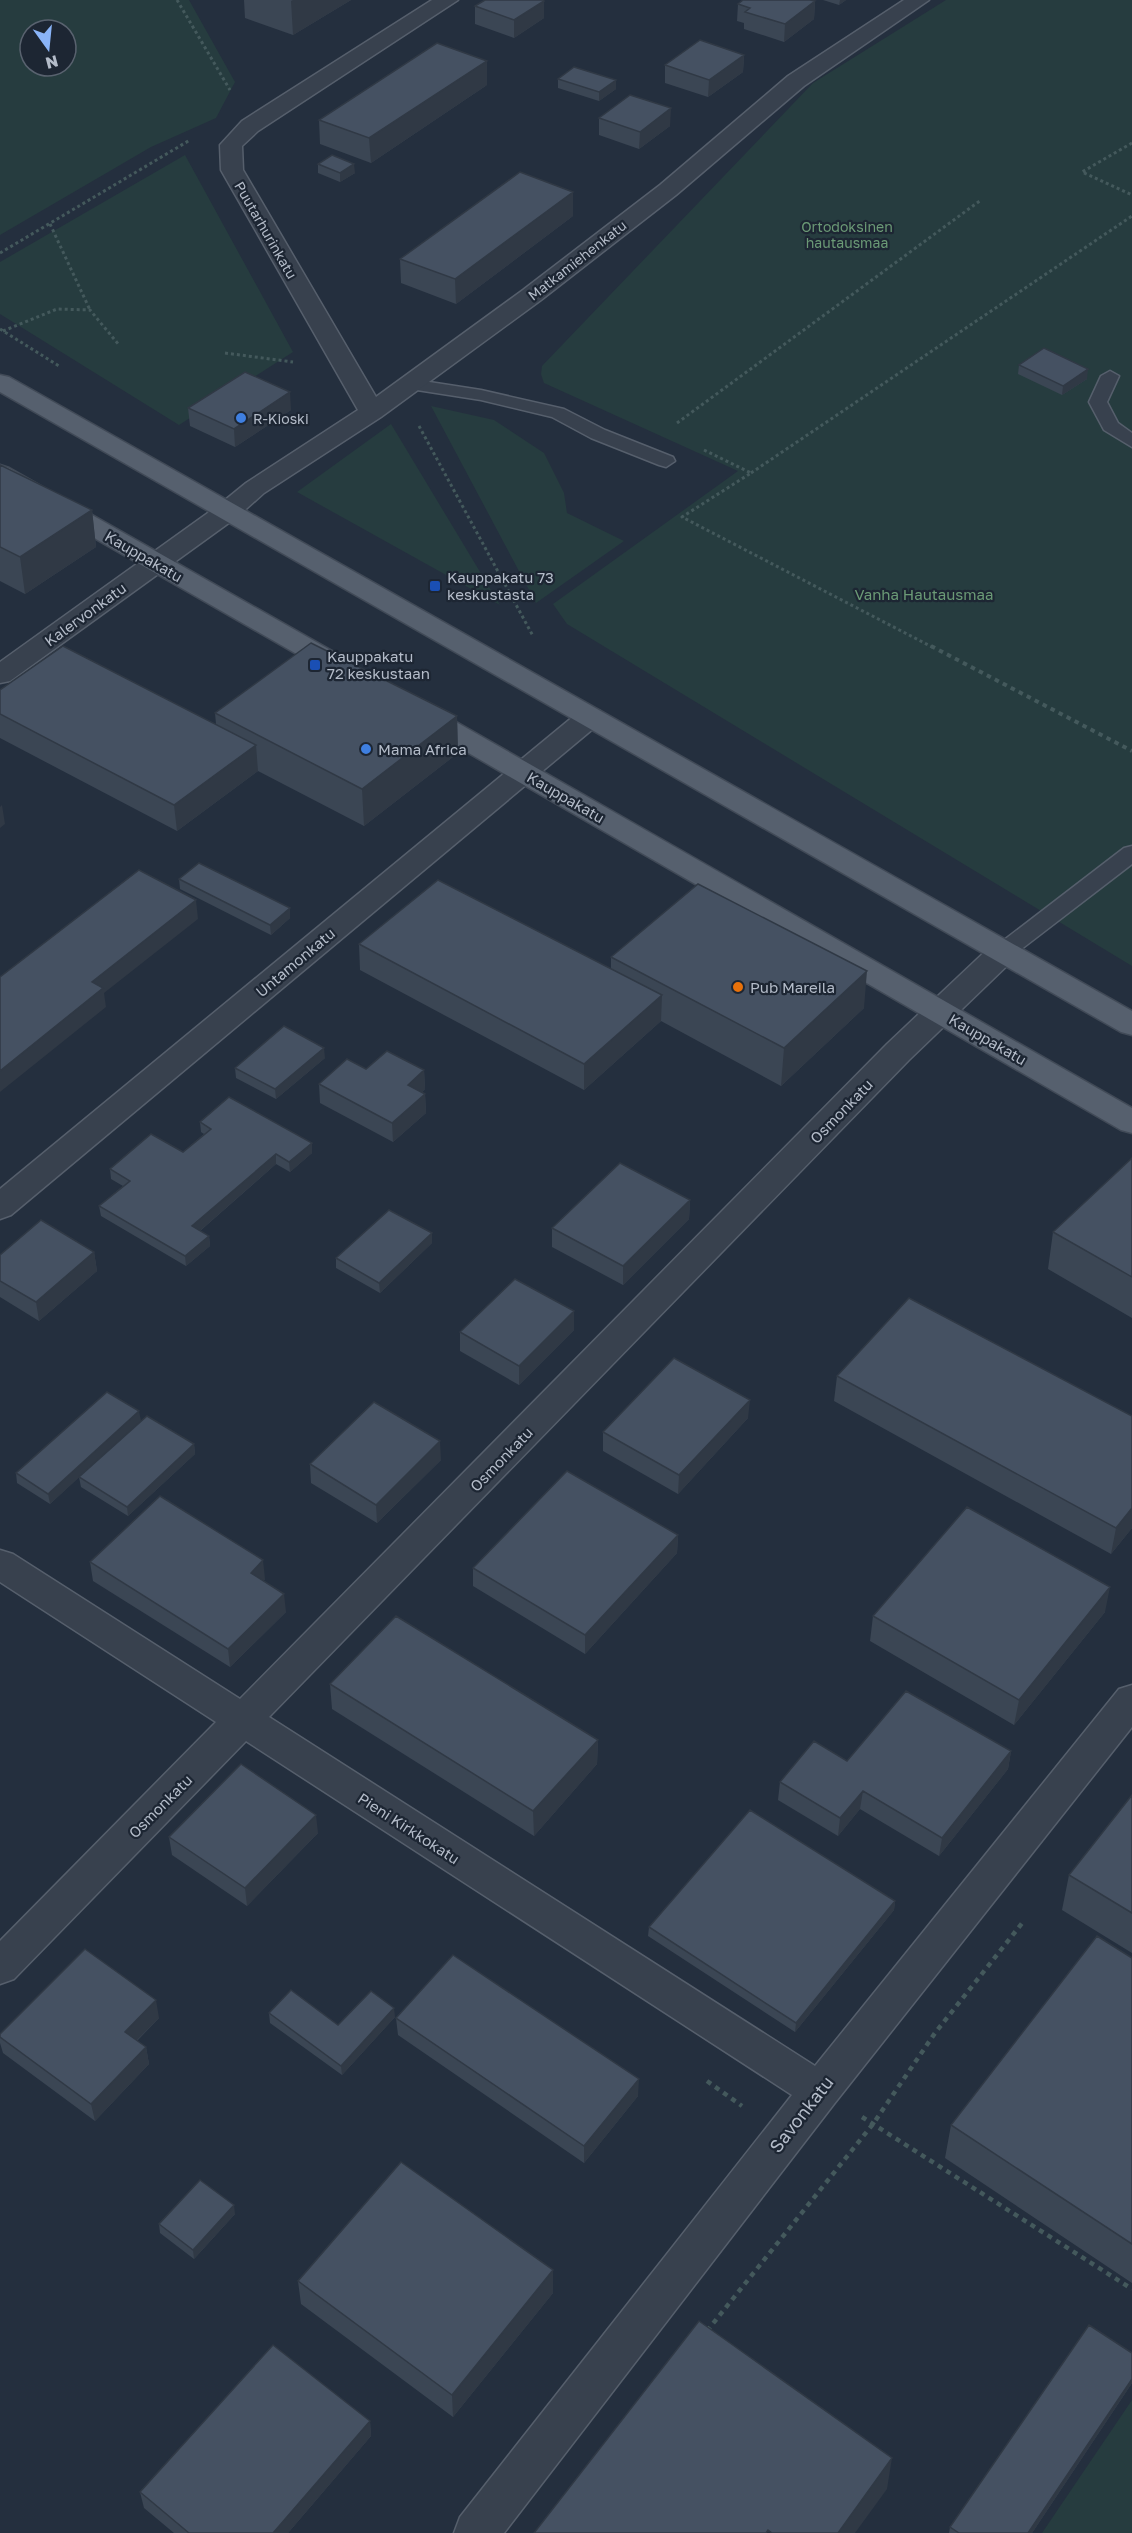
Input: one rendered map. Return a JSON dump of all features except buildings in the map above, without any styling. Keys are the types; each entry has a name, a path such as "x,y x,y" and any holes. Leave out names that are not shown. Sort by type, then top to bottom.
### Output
{"main road":[{"path":"0,382 1132,1025"},
{"name":"Kauppakatu","path":"0,473 1132,1122"}],"street":[{"name":"Puutarhurinkatu","path":"372,412 232,170 231,145 250,126 447,0"},
{"name":"Matkamiehenkatu","path":"228,511 255,488 372,412 532,296 668,190 796,81 918,0"},
{"name":"Kalervonkatu","path":"0,675 228,511"},
{"name":"Untamonkatu","path":"0,1207 590,717"},
{"name":"Osmonkatu","path":"0,1967 939,1011 1003,952"},
{"name":"Pieni Kirkkokatu","path":"0,1564 820,2091"},
{"name":"Savonkatu","path":"476,2533 820,2091 1132,1700"}],"lane":[{"path":"1110,376 1098,402 1110,426 1132,441"},
{"path":"410,384 481,395 558,413 598,434 666,461"},
{"path":"1003,952 1132,853"}],"path":[{"path":"1132,143 1082,172 1132,195"},
{"path":"638,448 666,430 981,200"},
{"path":"1132,216 682,517 1132,752"},
{"path":"50,224 90,310 119,345"},
{"path":"3,331 57,309 90,310"},
{"path":"225,353 294,362"},
{"path":"666,430 751,473"},
{"path":"702,2338 873,2124 935,2033 1030,1912"},
{"path":"820,2091 1132,2289"}],"green space":[{"path":"0,0 189,0 235,82 216,118 151,147 0,235"},
{"name":"Vanha Hautausmaa","path":"946,0 1132,0 1132,966 567,624 553,604 738,471 544,383 541,374 542,366 813,83"},
{"path":"185,155 293,352 179,425 0,314 0,262"},
{"path":"431,406 494,420 544,453 564,493 567,513 624,541 536,603"},
{"path":"391,424 500,605 297,492"},
{"path":"1132,2400 1132,2533 1042,2533"}],"place":[{"name":"R-Kioski","path":"241,418"},
{"name":"Kauppakatu 73 keskustasta","path":"435,586"},
{"name":"Kauppakatu 72 keskustaan","path":"315,665"},
{"name":"Mama Africa","path":"366,749"},
{"name":"Pub Mareila","path":"738,987"}],"park label":[{"name":"Ortodoksinen hautausmaa","path":"847,234"}]}
